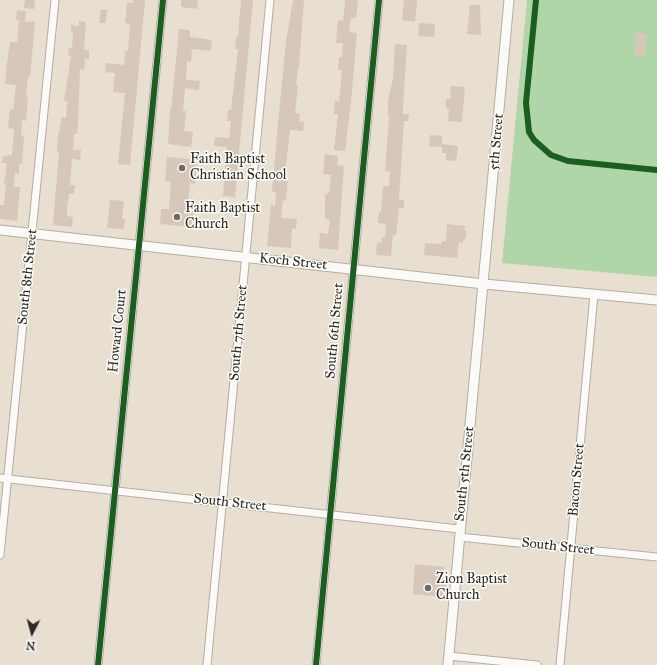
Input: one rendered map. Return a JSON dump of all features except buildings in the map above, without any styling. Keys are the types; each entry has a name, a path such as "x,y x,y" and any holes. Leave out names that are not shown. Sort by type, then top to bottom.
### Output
{"street":[{"name":"South 8th Street","path":"0,554 4,478 33,234 54,0"},
{"name":"Howard Court","path":"98,665 163,0"},
{"name":"South 7th Street","path":"207,665 270,0"},
{"name":"South 6th Street","path":"316,665 379,0"},
{"name":"5th Street","path":"484,284 509,0"},
{"name":"Koch Street","path":"0,230 484,284 657,300"},
{"name":"South 5th Street","path":"449,661 459,533 484,284"},
{"name":"Bacon Street","path":"560,665 594,294"},
{"name":"South Street","path":"4,478 330,515 570,548 657,557"},
{"path":"449,661 537,665"}],"green space":[{"path":"527,0 657,0 657,277 502,263"}],"cycle path":[{"path":"98,665 163,0"},
{"path":"316,665 379,0"},
{"path":"536,0 526,103 529,132 534,140 551,155 568,161 657,170"}],"place":[{"name":"Faith Baptist Christian School","path":"182,168"},
{"name":"Faith Baptist Church","path":"177,217"},
{"name":"Zion Baptist Church","path":"428,588"}]}
